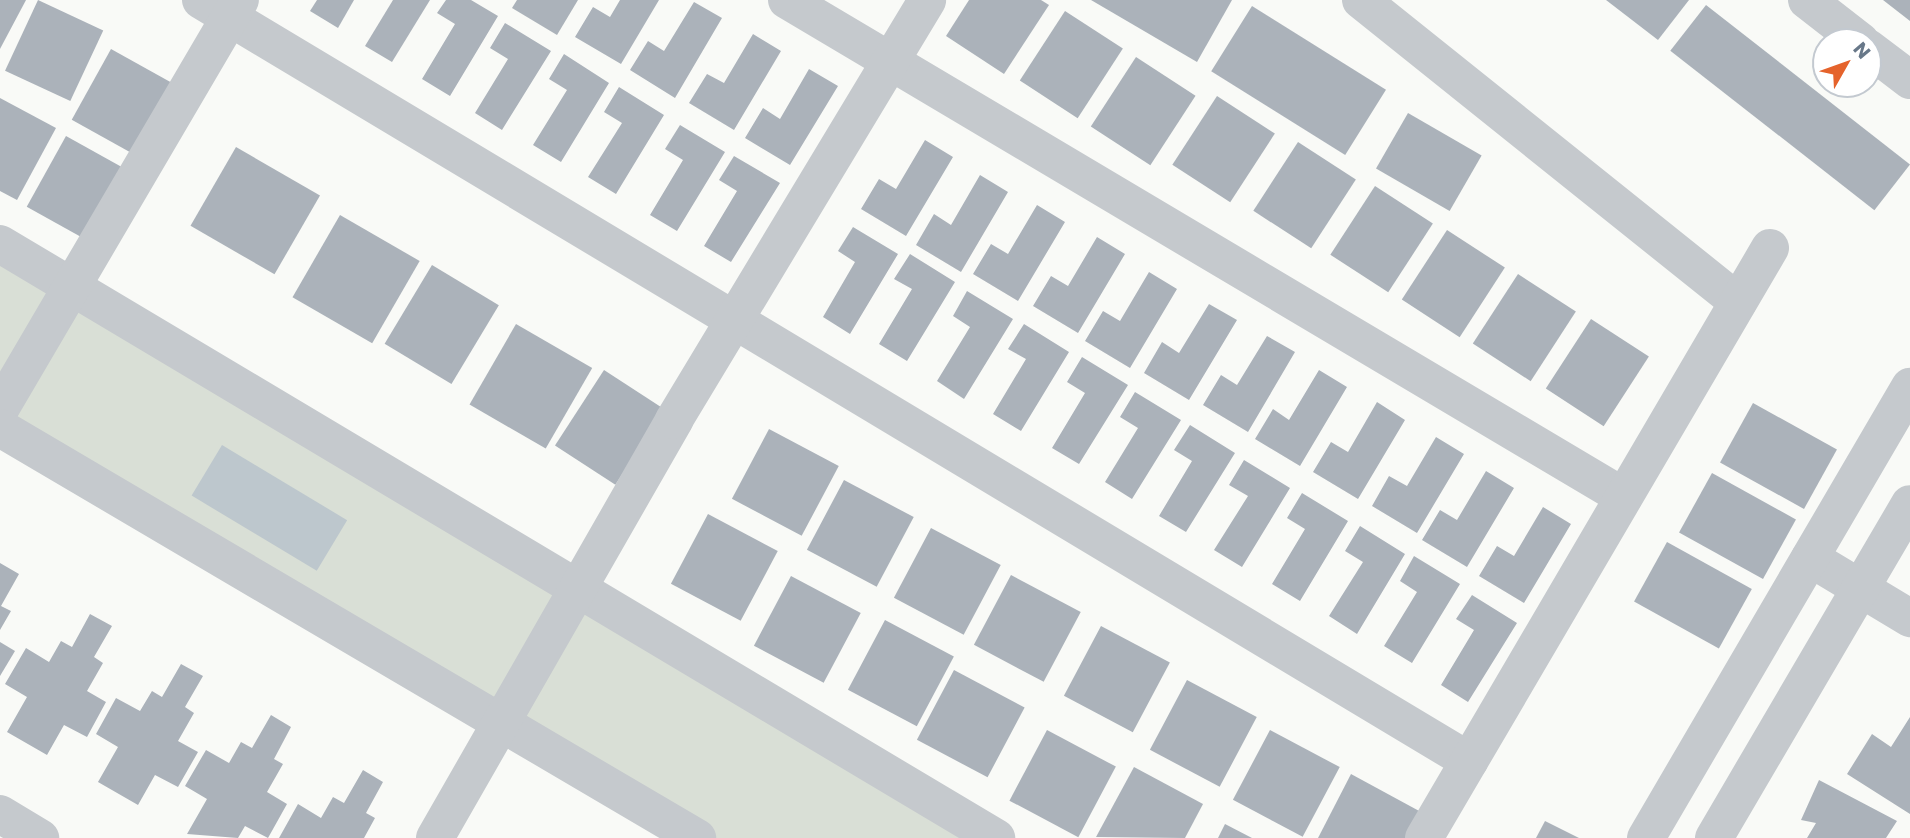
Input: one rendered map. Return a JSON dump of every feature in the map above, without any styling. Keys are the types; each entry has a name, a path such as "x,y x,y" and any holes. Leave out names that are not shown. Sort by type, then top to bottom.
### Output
{"street":[{"path":"787,0 1623,498"},
{"path":"435,838 498,721 927,0"},
{"path":"1361,0 1738,302"},
{"path":"1807,0 1843,28"},
{"path":"0,410 72,287 224,6 736,321 1469,761"},
{"path":"1882,59 1910,80"},
{"path":"0,244 996,838"},
{"path":"1424,838 1770,248"},
{"path":"1646,838 1910,387"},
{"path":"0,428 697,838"},
{"path":"1714,838 1910,504"},
{"path":"1810,558 1910,618"},
{"path":"0,814 40,838"}],"shaded area":[{"path":"0,244 996,838 697,838 0,428"},
{"path":"222,445 347,520 317,571 192,496"}],"building":[{"path":"0,0 26,0 0,49"},
{"path":"38,0 103,30 70,101 5,71"},
{"path":"317,0 354,0 338,28 310,11"},
{"path":"393,0 430,0 392,62 365,46"},
{"path":"446,0 471,0 498,16 450,96 422,79 455,24 437,13"},
{"path":"517,0 578,0 557,35 512,8"},
{"path":"620,0 659,0 621,64 575,37 593,7 610,17"},
{"path":"969,0 1041,0 1049,5 1004,74 946,36"},
{"path":"1091,0 1232,0 1197,62"},
{"path":"1606,0 1689,0 1658,40"},
{"path":"1883,0 1910,0 1910,21"},
{"path":"694,2 722,18 675,98 630,70 648,41 664,51"},
{"path":"1706,5 1812,88 1812,98 1825,98 1910,165 1874,210 1670,51"},
{"path":"1252,6 1386,90 1345,155 1211,71"},
{"path":"1065,11 1123,49 1078,118 1020,81"},
{"path":"505,23 551,51 502,130 475,113 508,59 490,48"},
{"path":"753,34 781,51 734,130 689,103 707,74 724,83"},
{"path":"111,49 175,84 136,155 72,120"},
{"path":"564,54 609,83 561,162 533,145 567,90 549,79"},
{"path":"1136,57 1196,96 1150,165 1091,127"},
{"path":"809,69 838,86 790,165 745,138 763,108 780,119"},
{"path":"619,87 664,115 616,194 588,177 622,123 604,112"},
{"path":"1217,96 1275,134 1230,202 1172,165"},
{"path":"0,98 56,128 17,200 0,191"},
{"path":"1408,113 1482,156 1450,211 1376,168"},
{"path":"680,125 725,152 677,231 650,215 683,160 665,149"},
{"path":"66,136 130,171 91,242 27,207"},
{"path":"925,140 953,157 906,236 861,209 879,179 896,189"},
{"path":"1298,142 1356,180 1311,248 1253,211"},
{"path":"236,147 320,195 275,274 190,226"},
{"path":"734,156 780,183 731,262 704,246 737,191 719,180"},
{"path":"980,175 1008,192 961,272 916,245 934,214 951,225"},
{"path":"1375,186 1433,224 1388,292 1330,255"},
{"path":"1037,205 1065,222 1018,301 973,274 991,244 1008,254"},
{"path":"340,215 420,261 372,343 292,297"},
{"path":"853,227 898,254 850,334 823,317 855,262 838,251"},
{"path":"1447,230 1505,268 1460,337 1402,300"},
{"path":"1097,237 1125,254 1078,333 1033,306 1051,276 1068,286"},
{"path":"910,254 955,282 907,361 879,344 912,289 894,279"},
{"path":"432,265 499,305 451,384 385,344"},
{"path":"1149,272 1177,289 1130,368 1085,341 1103,311 1120,321"},
{"path":"1518,274 1576,312 1531,381 1473,344"},
{"path":"967,291 1013,319 964,399 937,381 970,327 953,316"},
{"path":"1209,304 1237,320 1189,400 1144,373 1162,342 1179,353"},
{"path":"1591,319 1649,357 1604,426 1546,389"},
{"path":"516,324 592,368 546,449 470,405"},
{"path":"1024,324 1069,352 1021,431 993,414 1026,359 1008,349"},
{"path":"1267,336 1295,352 1248,432 1203,405 1221,375 1237,385"},
{"path":"1082,357 1128,385 1079,464 1052,448 1085,393 1067,382"},
{"path":"604,370 664,409 615,485 555,445"},
{"path":"1319,370 1347,387 1300,466 1255,439 1273,409 1289,420"},
{"path":"1135,392 1181,420 1132,499 1105,482 1138,428 1120,417"},
{"path":"1377,402 1405,420 1358,499 1313,472 1331,442 1348,452"},
{"path":"1753,403 1837,450 1804,509 1720,462"},
{"path":"1190,425 1235,453 1186,532 1159,516 1192,461 1174,450"},
{"path":"769,429 839,466 802,536 732,499"},
{"path":"1436,437 1464,454 1417,533 1372,506 1389,476 1407,486"},
{"path":"1244,460 1290,488 1242,567 1214,550 1248,496 1229,485"},
{"path":"1486,471 1514,488 1467,567 1422,540 1440,510 1457,520"},
{"path":"1712,473 1796,520 1763,579 1679,532"},
{"path":"844,480 914,517 877,587 807,550"},
{"path":"1302,493 1348,521 1300,601 1272,584 1305,529 1287,518"},
{"path":"1543,507 1571,524 1524,603 1479,576 1497,546 1514,556"},
{"path":"708,514 778,551 741,621 671,584"},
{"path":"1360,526 1405,554 1357,634 1329,616 1363,562 1345,551"},
{"path":"931,528 1001,565 964,635 894,598"},
{"path":"1667,542 1752,589 1719,649 1634,601"},
{"path":"1414,556 1460,584 1412,663 1384,646 1417,592 1400,581"},
{"path":"0,563 19,574 1,606 11,611 0,630"},
{"path":"1011,575 1081,612 1044,682 974,645"},
{"path":"791,576 861,613 824,683 754,646"},
{"path":"1472,595 1517,623 1468,702 1441,685 1474,630 1456,619"},
{"path":"90,614 112,626 94,657 103,663 87,691 106,702 87,737 64,725 47,755 7,732 27,697 5,684 26,648 49,662 61,641 72,647"},
{"path":"885,620 954,657 917,726 848,690"},
{"path":"1101,626 1170,663 1133,732 1064,696"},
{"path":"0,642 15,651 0,676"},
{"path":"181,664 203,676 185,707 194,713 178,741 198,752 178,787 155,775 138,805 98,782 118,747 96,734 116,698 140,711 152,691 162,697"},
{"path":"954,670 1025,708 988,777 917,740"},
{"path":"1187,680 1257,717 1220,787 1150,750"},
{"path":"271,715 291,727 274,759 283,764 267,792 287,804 268,838 245,826 238,838 187,834 207,799 185,786 206,750 229,763 241,742 252,748"},
{"path":"1910,717 1910,814 1847,774 1872,734 1891,747"},
{"path":"1047,730 1116,767 1078,837 1009,801"},
{"path":"1270,730 1340,767 1303,837 1233,800"},
{"path":"1134,767 1203,804 1185,838 1096,837"},
{"path":"363,770 383,782 366,813 375,818 364,838 279,838 298,804 321,818 333,797 344,803"},
{"path":"1351,774 1421,812 1407,838 1318,838"},
{"path":"1819,780 1897,821 1886,838 1807,838 1816,823 1801,820"},
{"path":"1545,821 1579,838 1536,838"},
{"path":"1225,824 1252,838 1218,838"}]}
